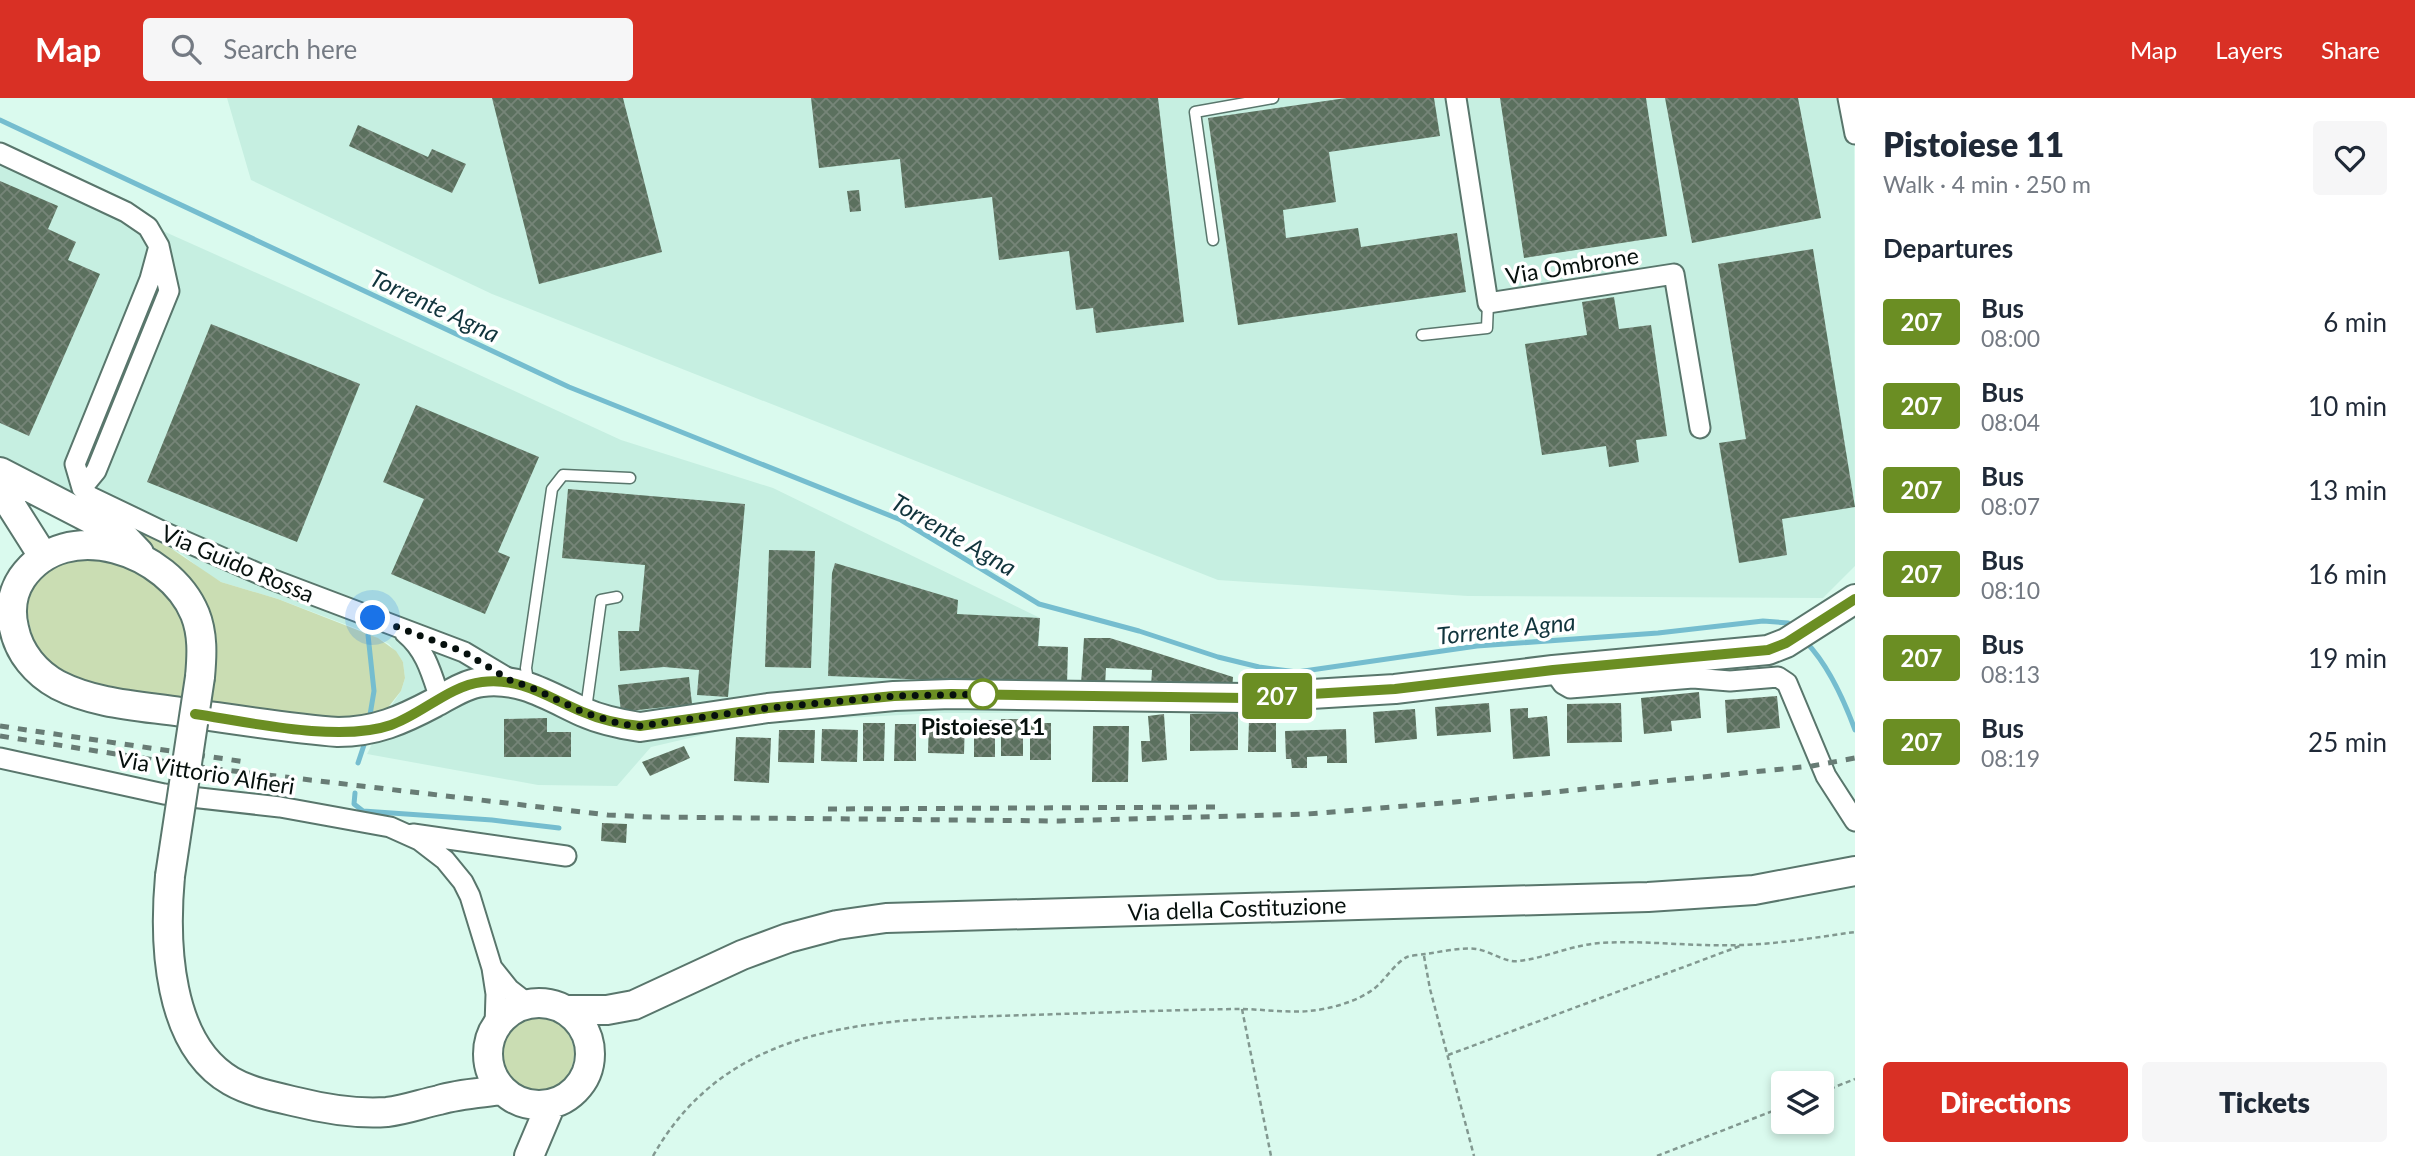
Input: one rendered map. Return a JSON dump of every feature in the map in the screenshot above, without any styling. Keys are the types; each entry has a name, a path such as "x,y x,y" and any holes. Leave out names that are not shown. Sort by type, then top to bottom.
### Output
{"main road":[{"name":"Via Guido Rossa","path":"0,472 122,535 143,557 160,569 194,612 202,651 170,876 169,940 182,1020 200,1055 232,1082 310,1105 387,1112 418,1107 440,1099"},
{"path":"7,498 55,551"},
{"path":"7,498 16,587"},
{"path":"50,498 58,508 63,522 55,551"},
{"path":"143,557 103,547 55,551 28,569 16,587 12,602 12,620 16,638 33,666 61,687 95,699 338,732 358,732 390,725 464,687 482,682 521,684 585,713 621,724 640,726 768,708 894,696 951,694 1246,698 1395,689 1553,670 1768,650 1786,643 1855,599"},
{"name":"Via della Costituzione","path":"634,1005 742,955 788,938 837,925 886,918 1675,896 1754,890 1855,871"},
{"path":"529,1155 512,1096 496,1082 488,1064 490,1038 495,1027 514,1008 527,1003 548,1003 568,1010 607,1010 634,1005"},
{"path":"440,1099 512,1096 551,1104 561,1101 577,1088 599,1045 634,1005"},
{"path":"568,1010 579,1020 586,1033 590,1062"},
{"path":"440,1099 488,1064"},
{"path":"529,1155 551,1104"}],"street":[{"name":"Via Ombrone","path":"1456,98 1488,303 1674,274 1700,428"},
{"path":"1848,98 1855,134"},
{"name":"Via Guido Rossa","path":"0,153 126,212 148,226 159,246 150,279 75,464 82,488 89,496 271,579 464,652 521,684"},
{"name":"Via Guido Rossa","path":"399,628 414,640 423,653 440,699"},
{"path":"1553,670 1563,684 1570,688 1693,678 1730,681 1778,677 1787,684 1826,776 1855,821"},
{"name":"Via Vittorio Alfieri","path":"0,758 164,794 280,807 390,827 405,833 445,860 463,882 470,896 492,968 496,995 495,1027"},
{"name":"Via Vittorio Alfieri","path":"405,833 566,856"},
{"name":"Via Vittorio Alfieri","path":"492,968 509,989 527,1003"}],"lane":[{"path":"1213,240 1195,112 1273,98"},
{"path":"1422,335 1487,328 1488,303"},
{"path":"521,684 526,668 552,489 563,475 630,478"},
{"path":"585,713 601,600 617,597"}],"path":[{"path":"653,1156 667,1131 714,1082 764,1054 794,1041 831,1030 888,1020 1242,1009 1309,1011 1350,1002 1372,990 1407,957 1423,954 1471,948 1492,952 1507,961 1519,961 1562,949 1600,943 1741,945 1855,932"},
{"path":"1448,1055 1741,945"},
{"path":"1423,954 1474,1156"},
{"path":"1242,1009 1271,1156"},
{"path":"1834,1087 1855,1079"},
{"path":"1657,1156 1771,1112"}],"shaded area":[{"path":"227,98 1854,98 1855,566 1823,598 1468,596 1218,580 492,294 251,180"},
{"path":"0,158 621,440 773,488 1040,618 1037,684 1029,713 938,713 754,723 651,747 617,786 538,785 367,754 401,691 405,678 403,662 389,644 363,631 278,599 221,582 183,555 31,472 12,471 0,516"},
{"path":"31,472 163,543 221,582 278,599 378,638 396,651 403,662 405,678 401,691 386,710 353,721 153,697 73,680 50,664 33,639 27,613 35,583 59,563 86,559 102,560 129,567 161,587 188,624 191,675 214,678 214,640 191,583 183,573 148,543 28,477"},
{"path":"537,1017 551,1020 563,1028 571,1040 574,1054 571,1068 563,1080 551,1088 537,1091 523,1088 511,1080 503,1068 500,1054 503,1040 511,1028 523,1020"}],"building":[{"path":"492,98 623,98 662,252 539,284"},
{"path":"811,98 1158,98 1184,322 1096,333 1093,308 1076,310 1069,251 999,260 992,197 905,208 900,159 819,168"},
{"path":"1346,98 1434,98 1440,136 1329,152 1336,202 1283,210 1286,238 1358,228 1361,247 1457,233 1466,292 1238,325 1208,118"},
{"path":"1500,98 1646,98 1667,236 1524,258"},
{"path":"1665,98 1798,98 1821,218 1692,243"},
{"path":"358,125 428,157 432,149 466,164 452,193 349,146"},
{"path":"0,181 58,206 48,229 76,242 68,260 100,274 29,436 0,423"},
{"path":"859,190 861,211 850,212 847,191"},
{"path":"1813,249 1855,507 1782,519 1787,555 1739,563 1719,443 1746,439 1718,264"},
{"path":"1614,297 1619,329 1651,325 1667,436 1636,440 1639,462 1609,467 1606,446 1542,455 1525,344 1587,335 1582,302"},
{"path":"211,324 360,384 297,542 147,482"},
{"path":"416,405 539,457 498,552 510,557 485,614 391,574 424,499 383,482"},
{"path":"568,489 745,504 728,697 697,695 699,670 664,667 620,671 618,631 639,631 645,565 562,558"},
{"path":"769,550 815,551 811,668 765,667"},
{"path":"835,563 958,600 957,614 1040,618 1038,646 1068,647 1067,685 828,676 832,573"},
{"path":"1084,638 1110,638 1233,677 1232,690 1151,687 1152,670 1106,668 1105,685 1081,684"},
{"path":"689,677 692,704 621,712 618,685"},
{"path":"1699,692 1701,718 1671,721 1672,731 1644,734 1641,698"},
{"path":"1777,696 1780,728 1727,733 1725,700"},
{"path":"1489,703 1491,732 1437,736 1435,707"},
{"path":"1621,703 1622,742 1567,743 1567,704"},
{"path":"1528,708 1528,718 1547,716 1550,756 1513,759 1510,709"},
{"path":"1415,709 1417,739 1375,743 1373,712"},
{"path":"1238,713 1238,750 1190,751 1190,714"},
{"path":"1164,714 1167,760 1142,762 1141,741 1150,741 1148,716"},
{"path":"547,718 547,732 571,732 571,757 504,757 504,719"},
{"path":"1001,719 1023,719 1023,756 1001,756"},
{"path":"929,720 965,721 964,754 928,753"},
{"path":"974,720 995,720 995,757 974,757"},
{"path":"1249,720 1276,720 1276,752 1248,752"},
{"path":"863,723 885,723 884,761 863,761"},
{"path":"1030,723 1051,723 1051,760 1030,760"},
{"path":"895,724 916,724 916,761 894,761"},
{"path":"1093,726 1129,726 1128,782 1092,782"},
{"path":"822,729 858,730 857,762 821,761"},
{"path":"1346,729 1347,763 1327,763 1327,756 1307,757 1307,768 1292,768 1291,759 1286,759 1285,731"},
{"path":"779,730 815,730 814,763 778,762"},
{"path":"736,737 771,738 769,783 734,781"},
{"path":"684,746 690,758 650,776 642,762"},
{"path":"602,823 627,824 626,843 601,841"}],"waterway":[{"name":"Torrente Agna","path":"0,120 569,387 901,520 1039,604 1139,631 1218,657 1259,667 1297,672 1477,646 1658,633 1763,621 1788,623 1794,630"},
{"path":"368,635 374,691 370,715"},
{"name":"Torrente Agna","path":"1806,642 1835,683 1855,730"},
{"path":"358,763 364,745"},
{"path":"355,793 354,804 363,811 492,820 559,828"}],"railway":[{"path":"0,726 246,762"},
{"path":"0,736 200,767 608,815 650,817 1060,821 1307,814 1812,766 1855,758"},
{"path":"828,809 1220,807"}],"bus line":[{"name":"207","path":"195,714 318,731 358,732 390,725 464,687 482,682 513,682 528,686 585,713 621,724 640,726 768,708 894,696 951,694 1246,698 1395,689 1553,670 1768,650 1786,643 1855,599"}],"place":[{"name":"Pistoiese 11","path":"983,694"}],"route":[{"path":"373,618 464,652 513,682 528,686 585,713 621,724 640,726 768,708 894,696 983,694"}]}
